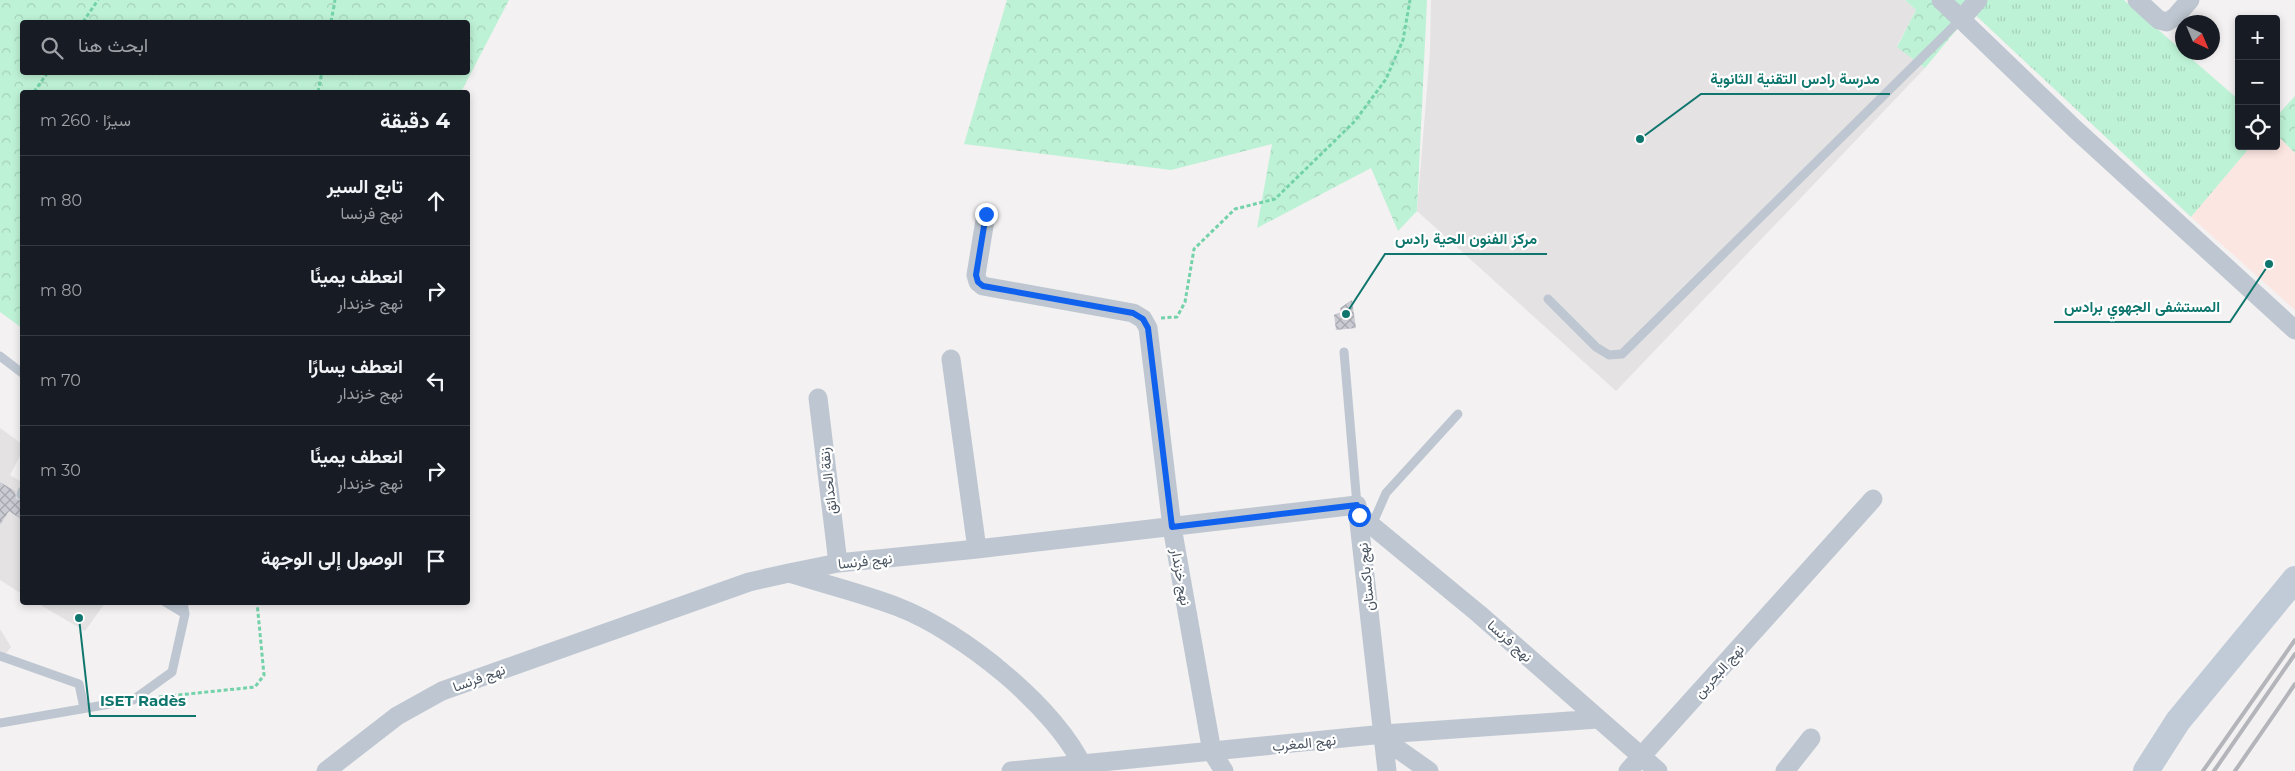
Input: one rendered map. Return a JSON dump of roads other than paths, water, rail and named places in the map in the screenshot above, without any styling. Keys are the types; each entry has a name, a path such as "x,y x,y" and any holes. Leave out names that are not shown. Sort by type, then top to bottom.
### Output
{"street":[{"path":"1941,0 1962,18 2075,129 2295,330"},
{"path":"1962,18 1978,0"},
{"path":"2137,0 2159,20 2167,22 2175,17 2190,0"},
{"name":"نهج خزندار","path":"986,214 976,275 978,282 983,286 1133,313 1143,319 1148,328 1172,527 1212,752 1224,771"},
{"path":"951,359 977,549"},
{"name":"زنقة الحدائق","path":"818,398 838,563"},
{"name":"نهج البحرين","path":"1628,771 1873,499"},
{"name":"نهج فرنسا","path":"326,771 397,716 442,692 750,582 838,563 1172,527 1363,515 1658,771"},
{"name":"نهج باكستان","path":"1363,515 1387,771"},
{"path":"789,573 900,607 946,631 1005,675 1034,702 1055,726 1083,768"},
{"path":"2146,771 2178,721 2295,579"},
{"name":"نهج المغرب","path":"1011,771 1083,768 1212,752 1598,719"},
{"path":"1384,737 1429,771"},
{"path":"1785,771 1811,738"}],"lane":[{"path":"1548,299 1596,347 1609,355 1622,354 1962,18"},
{"name":"نهج باكستان","path":"1344,352 1363,515"},
{"path":"0,356 20,371"},
{"path":"1363,515 1386,493 1458,414"},
{"path":"170,605 185,614"},
{"path":"0,723 133,700 172,672 185,614 184,605"},
{"path":"0,656 79,684 84,708"}],"railway":[{"path":"2203,771 2295,640"},
{"path":"2214,771 2295,654"},
{"path":"2235,771 2295,684"}],"place":[{"name":"مدرسة رادس التقنية الثانوية","path":"1640,139"},
{"name":"المستشفى الجهوي برادس","path":"2269,264"},
{"name":"مركز الفنون الحية رادس","path":"1346,314"},
{"name":"ISET Radès","path":"79,618"}]}
